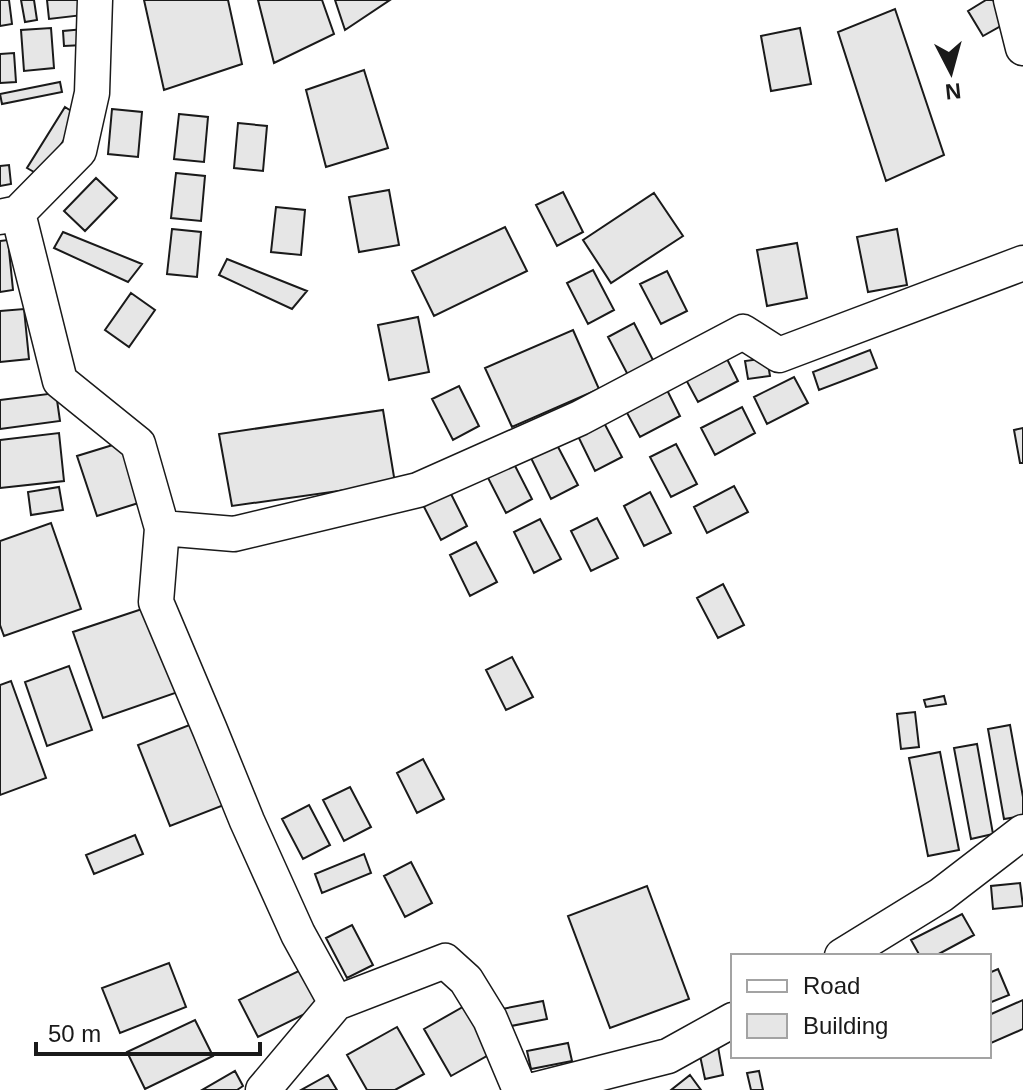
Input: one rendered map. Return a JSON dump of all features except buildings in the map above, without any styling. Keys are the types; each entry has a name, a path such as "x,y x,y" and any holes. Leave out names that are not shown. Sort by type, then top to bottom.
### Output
{"street":[{"path":"95,0 92,93 79,151 9,215 60,381 138,444 162,528 156,602 247,821 298,934 336,1003"},
{"path":"1011,0 1023,48"},
{"path":"162,528 234,534 418,490 580,418 743,332 779,355 1023,263"},
{"path":"845,954 941,895 1023,832"},
{"path":"263,1090 336,1003 445,961 466,980 490,1019 520,1090"},
{"path":"534,1090 668,1056 731,1021"}]}
